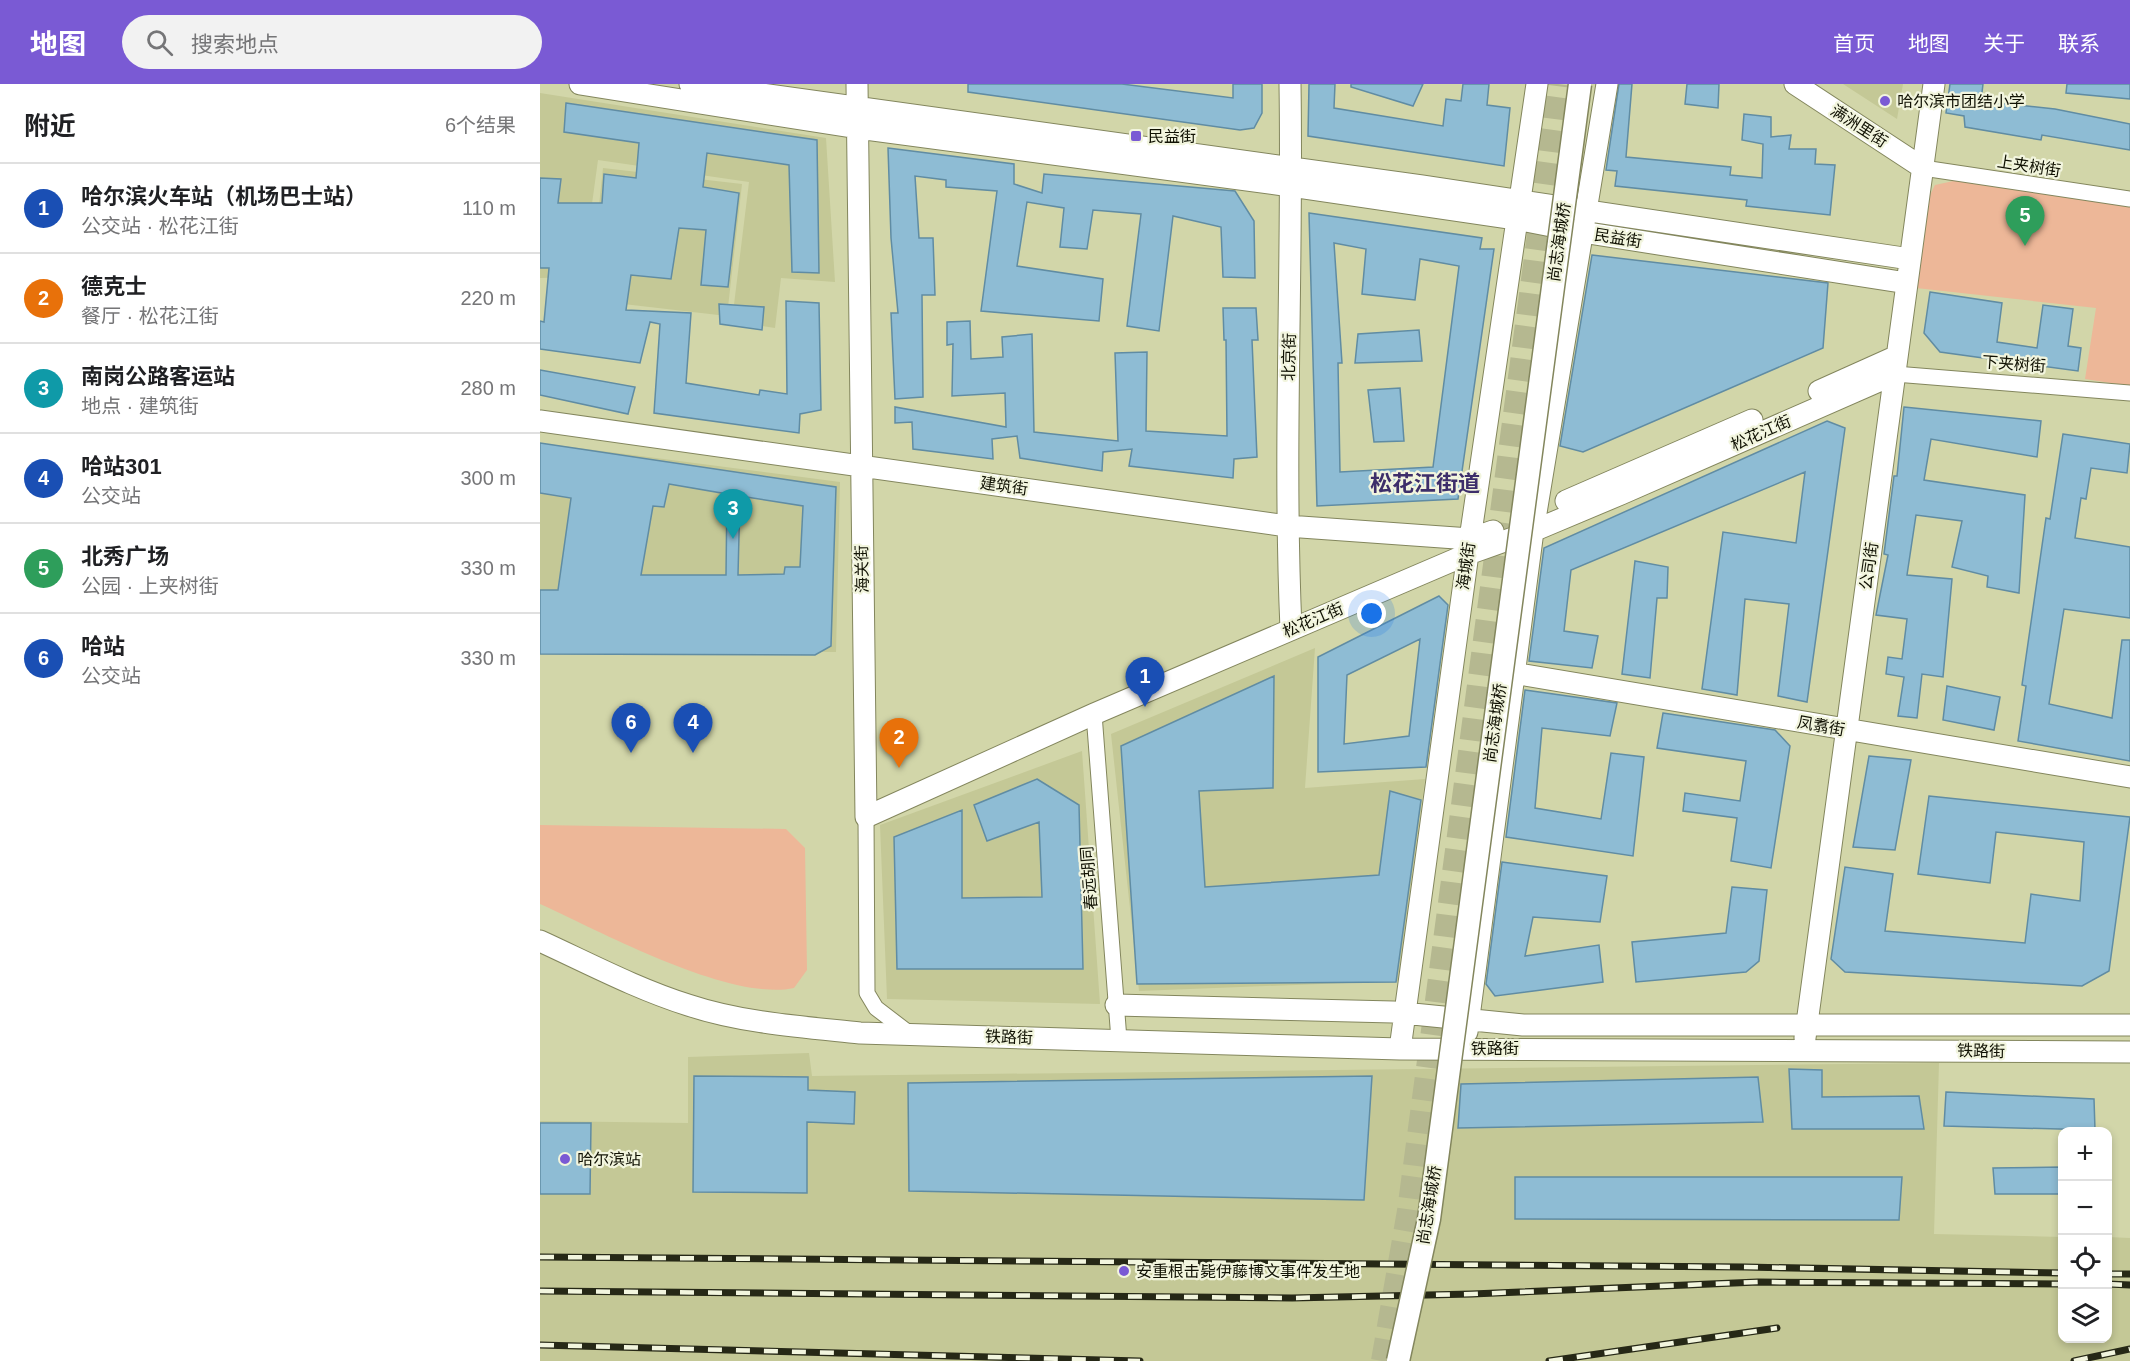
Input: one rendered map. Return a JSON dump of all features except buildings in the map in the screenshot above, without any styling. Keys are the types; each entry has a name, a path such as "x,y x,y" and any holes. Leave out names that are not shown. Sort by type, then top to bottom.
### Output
{"main road":[{"name":"民益街","path":"580,84 857,118 1517,210 1586,210 1910,259"},
{"name":"民益街","path":"690,84 857,118"},
{"name":"海关街","path":"857,84 866,817"},
{"name":"北京街","path":"1290,84 1287,526 1292,629"},
{"name":"海城街","path":"1400,1049 1469,547 1537,84"},
{"name":"尚志海城桥","path":"1398,1361 1429,1219 1580,84"},
{"path":"1465,1048 1513,673 1535,523 1607,84"},
{"name":"满洲里街","path":"1795,84 1923,168"},
{"name":"公司街","path":"1803,1049 1934,84"},
{"name":"民益街","path":"1517,210 1582,232 1907,283"},
{"name":"松花江街","path":"866,817 1094,714 1292,629 1469,547 1535,523 1896,365"},
{"name":"建筑街","path":"540,421 1287,526 1469,547"},
{"name":"凤翥街","path":"1513,673 1846,731 2130,777"},
{"name":"铁路街","path":"540,941 668,999 709,1012 800,1027 860,1033 1400,1049 2130,1052"},
{"name":"铁路街","path":"1116,1005 1405,1013 1523,1025 2130,1025"}],"street":[{"name":"上夹树街","path":"1923,168 2130,199"},
{"name":"下夹树街","path":"1896,365 2130,393"},
{"name":"春远胡同","path":"1094,714 1119,1040"},
{"name":"海关街","path":"866,817 867,993 876,1008 909,1034"}],"shaded area":[{"name":"哈尔滨市团结小学","path":"1843,84 1903,84 1897,119"},
{"path":"540,93 826,138 835,282 781,278 775,328 732,321 749,182 598,160 582,277 540,278"},
{"path":"603,168 742,184 727,316 589,300"},
{"path":"1958,180 2130,204 2130,386 2085,379 2096,308 1916,288 1927,201 1935,185"},
{"path":"540,443 840,482 836,652 540,650"},
{"path":"1315,648 1305,788 1425,779 1398,981 1139,991 1111,734"},
{"path":"1082,751 1100,1004 887,999 880,825"},
{"path":"540,825 786,829 805,848 807,970 794,988 767,990 736,985 666,962 540,904"},
{"path":"809,1053 812,1076 1939,1063 1934,1234 2058,1237 2058,1343 2112,1343 2112,1237 2130,1238 2130,1361 540,1361 540,1121 688,1123 688,1057"}],"tunnel":[{"path":"1382,1361 1408,1211 1558,84"}],"railway":[{"path":"540,1257 1745,1267 2058,1273"},
{"path":"2112,1274 2130,1274"},
{"path":"540,1291 1292,1298 1472,1294 1758,1282 2058,1284"},
{"path":"2112,1284 2130,1285"},
{"path":"1549,1361 1777,1328"},
{"path":"540,1345 1140,1361"},
{"path":"2074,1361 2130,1349"}],"place":[{"name":"哈尔滨市团结小学","path":"1885,101"},
{"name":"民益街","path":"1136,136"},
{"name":"北秀广场","path":"2025,246"},
{"name":"南岗公路客运站","path":"733,539"},
{"name":"哈尔滨火车站（机场巴士站）","path":"1145,707"},
{"name":"哈站","path":"631,753"},
{"name":"哈站301","path":"693,753"},
{"name":"德克士","path":"899,768"},
{"name":"哈尔滨站","path":"565,1159"},
{"name":"安重根击毙伊藤博文事件发生地","path":"1124,1271"}],"district":[{"name":"松花江街道","path":"1425,483"}]}
